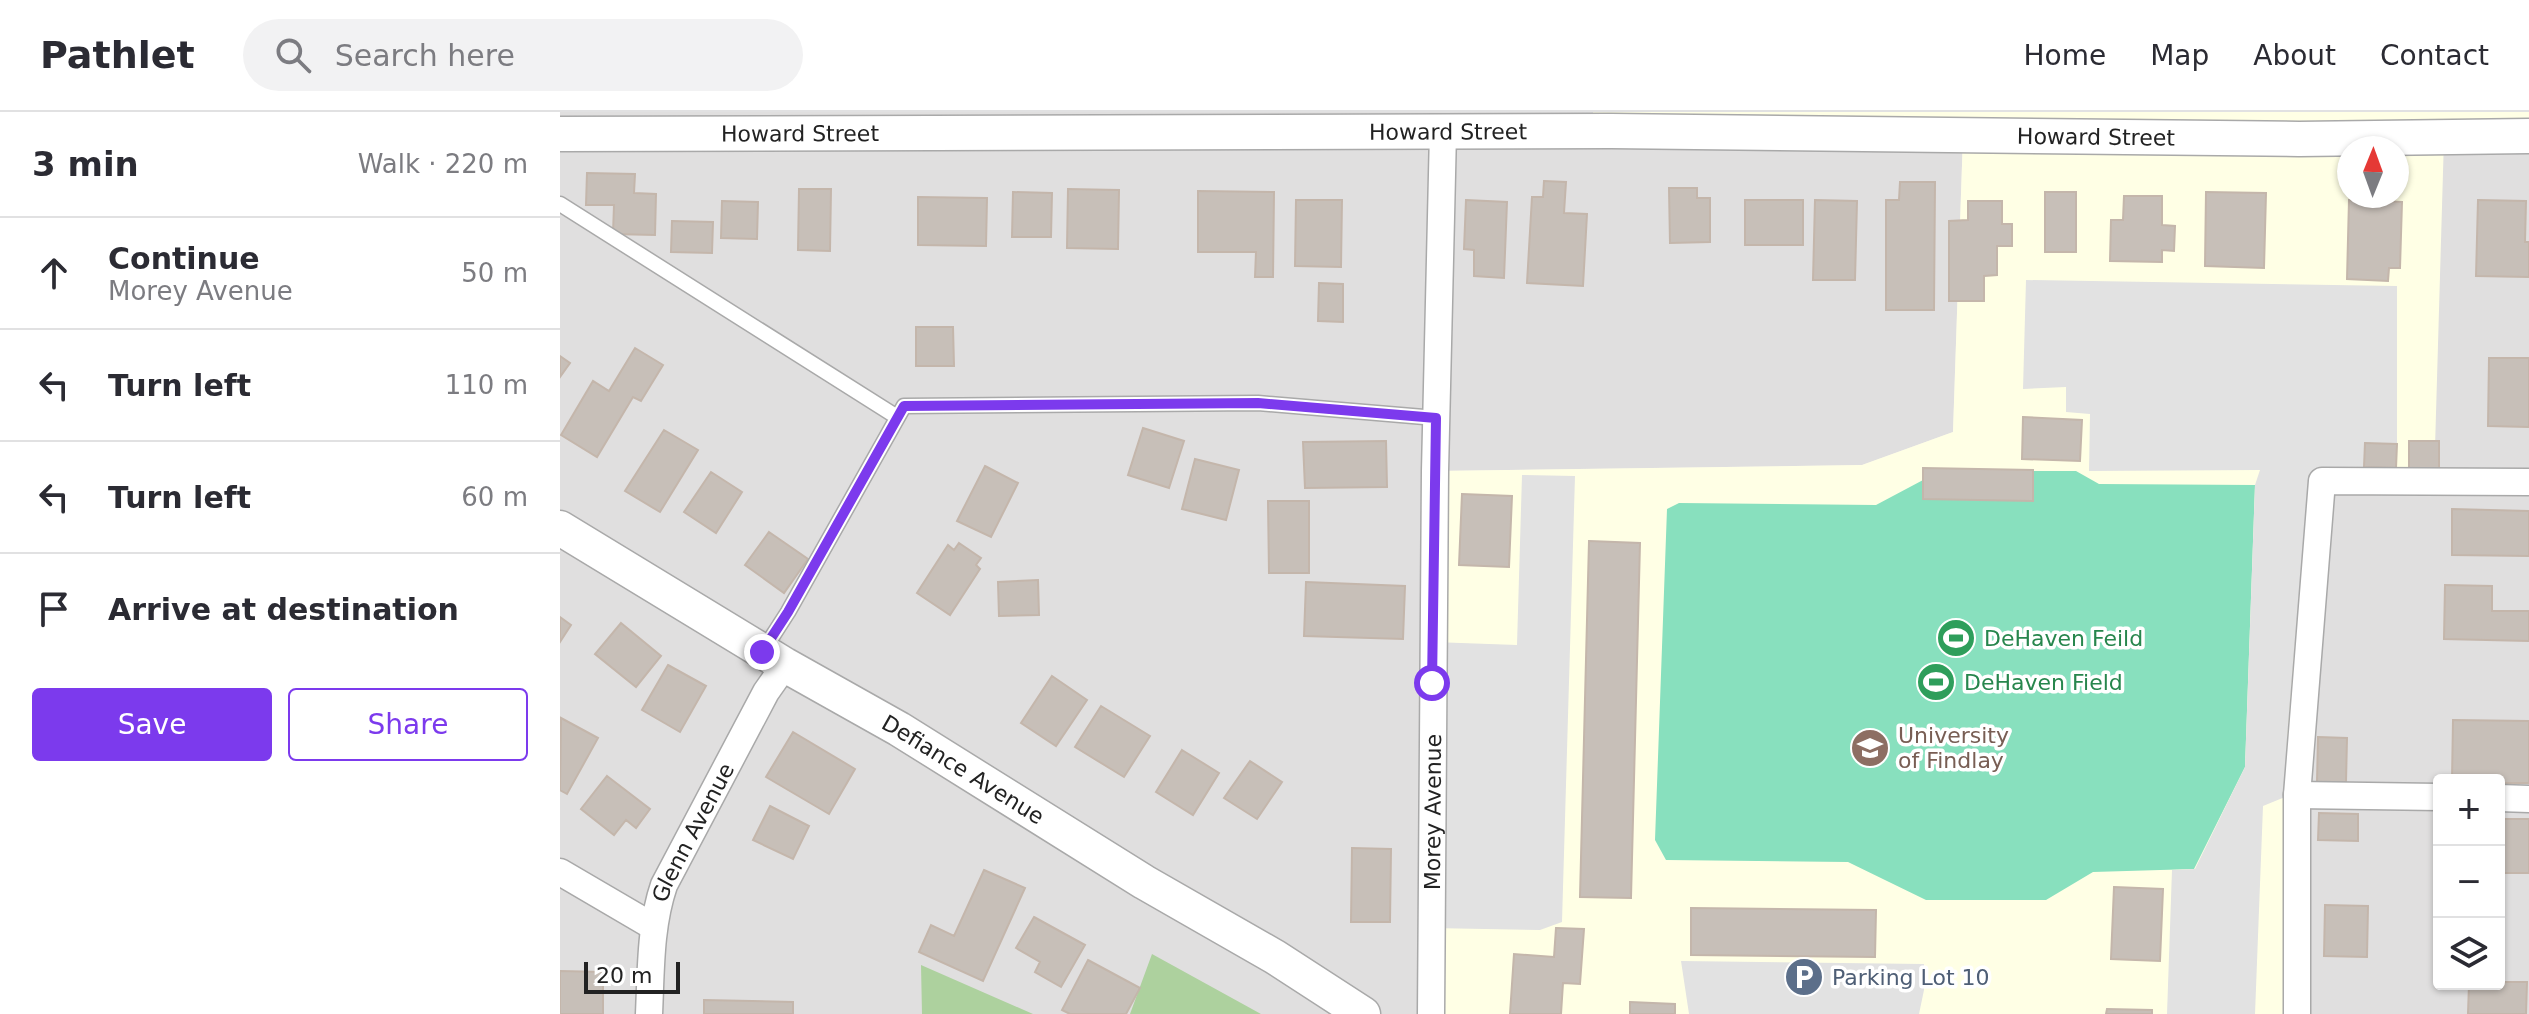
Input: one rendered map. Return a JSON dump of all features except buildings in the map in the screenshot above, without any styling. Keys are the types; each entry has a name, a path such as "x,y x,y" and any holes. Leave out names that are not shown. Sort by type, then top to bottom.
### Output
{"street":[{"name":"Howard Street","path":"560,134 1443,132 1592,122 2299,139 2529,136"},
{"name":"Morey Avenue","path":"1431,1014 1436,418 1443,132"},
{"path":"2297,1014 2297,795 2322,481 2529,482"},
{"name":"Defiance Avenue","path":"560,528 774,658 899,729 1144,882 1275,957 1363,1014"},
{"name":"Glenn Avenue","path":"649,1014 654,927 664,885 766,692 774,658"},
{"path":"2297,795 2433,797"},
{"path":"2505,798 2529,799"},
{"path":"560,872 654,927"}],"lane":[{"path":"560,204 897,417"},
{"path":"774,658 788,612 904,406 1258,403 1436,418"}],"shaded area":[{"path":"560,112 1593,112 1592,131 1963,135 1953,432 1862,465 1435,471 1431,1014 560,1014"},
{"name":"University of Findlay","path":"1593,112 2529,112 2529,137 2444,138 2434,482 2322,481 2293,1014 1431,1014 1435,471 1862,465 1953,432 1963,135 1592,131"},
{"path":"2529,136 2529,1014 2288,1014 2322,481 2444,137"},
{"path":"2026,280 2397,286 2397,444 2365,443 2364,467 2325,469 2312,475 2307,498 2285,797 2263,806 2255,1014 2167,1014 2172,870 2195,869 2245,767 2255,485 2260,470 2089,471 2090,414 2066,412 2066,387 2023,389"},
{"path":"1522,475 1575,476 1562,922 1540,930 1431,928 1433,642 1517,645"},
{"name":"Parking Lot 10","path":"1681,961 1924,964 1924,990 1919,1014 1689,1014"}],"green space":[{"name":"DeHaven Feild","path":"1940,471 2076,471 2099,484 2255,485 2245,767 2194,869 2093,872 2046,900 1926,900 1848,862 1666,860 1655,840 1667,509 1679,503 1876,505"},
{"path":"1152,954 1261,1014 1130,1014"},
{"path":"921,965 1033,1014 922,1014"}],"place":[{"name":"DeHaven Feild","path":"1956,638"},
{"name":"DeHaven Field","path":"1936,682"},
{"name":"University of Findlay","path":"1870,748"},
{"name":"Parking Lot 10","path":"1804,977"}],"route":[{"path":"762,652 788,612 904,406 1258,403 1436,418 1432,683"}]}
